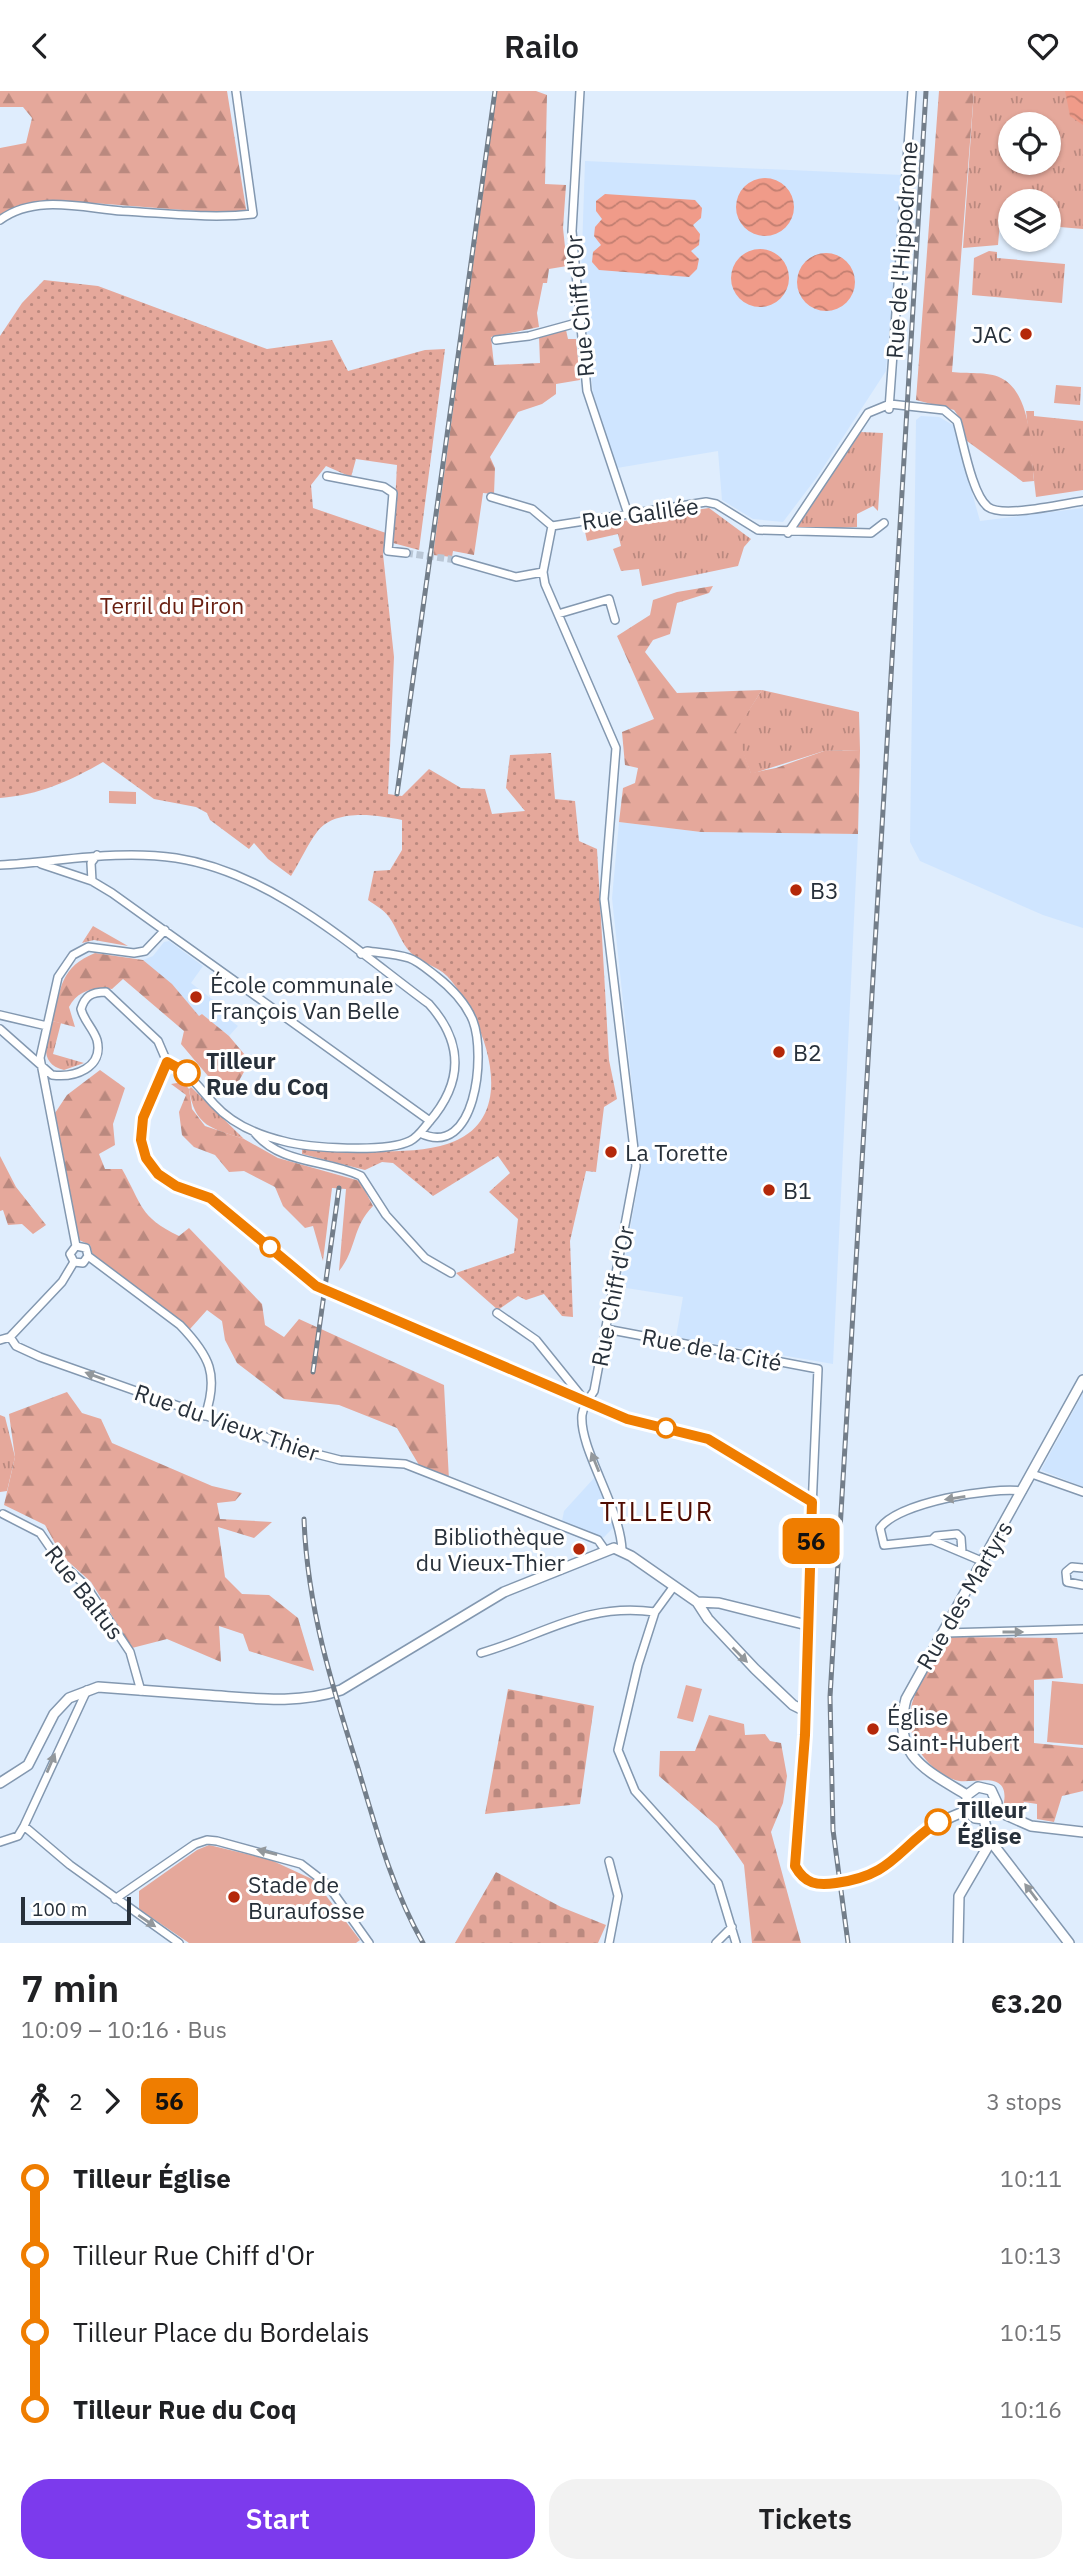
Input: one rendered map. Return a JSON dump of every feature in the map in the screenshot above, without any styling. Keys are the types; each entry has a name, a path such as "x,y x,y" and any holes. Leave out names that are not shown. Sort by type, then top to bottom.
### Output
{"street":[{"path":"0,220 33,207 74,204 119,211 253,214 236,91"},
{"name":"Rue Chiff d'Or","path":"580,91 572,231 587,391 628,514"},
{"name":"Rue de l'Hippodrome","path":"890,407 912,91"},
{"path":"496,340 528,336 580,323"},
{"path":"788,533 868,413 890,407 930,408 951,415 957,421 978,494 987,506 1000,512 1083,501"},
{"path":"327,476 384,487 393,493 388,551 406,553"},
{"name":"Rue Galilée","path":"491,498 532,509 552,526 706,502 716,504 758,530 788,533 871,533 884,523"},
{"path":"456,561 516,577 543,572 552,526"},
{"name":"Rue Chiff d'Or","path":"543,572 558,614 616,748 604,899 636,1166 594,1391 582,1415 585,1437 621,1532 622,1550"},
{"path":"558,614 609,599 614,620"},
{"path":"92,881 91,863 97,855"},
{"path":"0,865 97,855 177,858 216,868 296,906 429,1004 448,1032 456,1056 453,1080 444,1103 420,1133 395,1146 353,1146 286,1142 254,1132 226,1116 187,1073 167,1062 158,1041 114,997 97,992 84,1000 81,1009 97,1042 97,1057 93,1063 76,1074 65,1077 52,1075 42,1069 0,1029"},
{"path":"37,863 92,881 165,930 430,1121"},
{"path":"74,1262 70,1254 76,1245 42,1069 47,1026 58,977 74,955 88,947 97,946 135,953 145,951 165,930"},
{"path":"361,954 367,951 411,958 449,986 472,1019 480,1063 476,1087 463,1122 451,1135 442,1138 431,1138 420,1133"},
{"path":"0,1015 47,1026"},
{"path":"167,1062 143,1118 141,1140 146,1158 158,1174 176,1186 210,1198 316,1286 627,1419 708,1439 812,1502 806,1711 795,1866 800,1876 810,1883 827,1885 848,1882 881,1871 937,1823 967,1811"},
{"path":"254,1132 267,1147 288,1157 361,1176 386,1215 425,1258 451,1273"},
{"path":"76,1245 86,1248 88,1256 180,1325 192,1338 213,1376 212,1395 205,1416"},
{"path":"74,1262 83,1263 88,1256"},
{"path":"0,1340 9,1337 62,1282 74,1262"},
{"path":"497,1314 536,1341 587,1403"},
{"name":"Rue de la Cité","path":"606,1329 818,1369 812,1502"},
{"name":"Rue du Vieux Thier","path":"9,1337 16,1346 40,1357 282,1445 340,1460 405,1464 598,1540 605,1549"},
{"name":"Rue des Martyrs","path":"967,1795 932,1776 911,1753 903,1731 906,1699 1083,1380"},
{"path":"1032,1474 1083,1492"},
{"path":"984,1562 932,1540 884,1545 880,1528 887,1518 911,1507 953,1497 1022,1491"},
{"name":"Rue Baltus","path":"4,1514 40,1533 60,1562 86,1585 130,1652 141,1691"},
{"path":"932,1540 936,1536 957,1534 961,1538 962,1552"},
{"path":"0,1783 28,1766 54,1714 69,1698 87,1690 97,1688 302,1700 321,1696 341,1690 504,1591 605,1549 622,1550 697,1602 708,1619 755,1669 793,1705 806,1711"},
{"path":"1083,1568 1072,1567 1066,1571 1068,1582 1083,1585"},
{"path":"674,1585 655,1612 638,1665 618,1750 635,1791 718,1883 736,1943"},
{"path":"697,1602 719,1603 807,1625"},
{"path":"481,1653 590,1613 614,1609 655,1612"},
{"path":"945,1633 1083,1629"},
{"path":"0,1842 18,1836 24,1826 87,1690"},
{"path":"978,1787 987,1788 997,1798 995,1810 984,1819 975,1818 967,1811 967,1795 978,1787"},
{"path":"995,1810 1031,1826 1083,1832"},
{"path":"984,1819 991,1841 1069,1943"},
{"path":"24,1826 115,1899 179,1943"},
{"path":"115,1899 195,1844 207,1839 288,1858 301,1864 327,1884 369,1943"},
{"path":"958,1943 957,1900 991,1841"},
{"path":"609,1861 618,1896 609,1943"},
{"path":"716,1943 732,1927"}],"shaded area":[{"path":"585,161 902,175 886,371 817,477 783,522 753,519 722,500 718,451 617,468 593,393 581,281"},
{"path":"921,416 939,417 953,425 980,521 1083,508 1083,928 1043,915 920,861 910,842 916,420"},
{"path":"619,822 701,832 858,834 833,1364 676,1337 683,1297 620,1287 639,1179 638,1142 612,898"},
{"name":"École communale François Van Belle","path":"169,941 203,966 191,983 234,1016 230,1020 238,1026 229,1036 202,1014 199,1017 143,960 153,956 164,942"},
{"path":"1083,1393 1083,1487 1041,1470"},
{"path":"595,1477 614,1527 603,1538 562,1521 564,1511"}],"green space":[{"path":"0,91 227,91 247,215 93,203 20,206 0,217 0,148 26,143 32,118 23,107 0,107"},
{"path":"497,91 536,91 547,95 545,184 566,185 563,228 567,266 549,269 547,283 543,283 537,313 539,327 491,337 494,365 540,363 539,336 566,330 568,339 576,339 580,380 556,384 556,394 542,404 518,412 490,457 495,468 494,494 483,493 474,555 453,551 452,557 433,555"},
{"path":"939,91 974,91 952,372 990,374 1001,378 1019,396 1028,424 1034,481 1023,482 967,441 961,420 954,410 916,400"},
{"path":"974,91 1083,91 1083,229 1061,227 1061,189 998,189 998,245 963,248"},
{"path":"989,251 997,252 997,258 1065,264 1062,303 972,295 974,258"},
{"name":"Terril du Piron","path":"44,280 98,286 267,349 332,340 348,371 425,350 445,349 419,550 393,543 397,465 356,459 351,477 326,466 311,485 313,508 386,533 383,554 394,657 388,794 402,796 429,769 461,788 485,789 492,814 525,811 506,788 510,755 551,753 555,799 575,801 579,841 597,849 609,1060 617,1099 604,1107 596,1172 586,1171 570,1241 573,1317 562,1316 544,1294 526,1300 518,1296 498,1310 456,1273 514,1253 518,1219 489,1192 510,1173 498,1156 433,1196 393,1163 382,1162 365,1170 302,1154 302,1148 401,1151 439,1146 455,1141 475,1127 487,1109 491,1087 489,1062 483,1038 472,1014 447,976 411,953 387,914 368,900 374,871 390,870 402,850 402,820 357,815 334,819 317,832 291,876 268,859 254,843 249,849 210,820 207,813 196,807 154,799 103,762 54,786 28,794 0,798 0,336 22,303"},
{"path":"1056,385 1081,387 1080,405 1054,403"},
{"path":"1026,411 1034,411 1034,416 1083,421 1083,490 1036,497"},
{"path":"860,432 883,433 878,511 873,506 857,514 857,527 794,530"},
{"path":"709,508 751,539 744,547 738,566 642,586 639,569 621,571 613,549 621,546 618,534 587,541 584,527"},
{"path":"713,586 709,593 677,603 670,634 653,640 645,652 677,693 762,690 736,731 751,773 776,768 824,751 860,750 858,834 701,832 619,822 623,788 635,783 638,768 625,765 622,732 654,719 617,636 650,615 653,600 677,592"},
{"path":"762,690 859,712 860,750 824,751 751,774 735,731"},
{"path":"109,791 136,792 136,804 109,803"},
{"path":"93,926 128,946 94,940 82,943"},
{"path":"95,953 143,960 172,984 199,1016 202,1014 229,1036 250,1061 230,1097 224,1095 181,1044 184,1031 123,979 112,989 93,989 81,993 72,1002 69,1007 75,1027 52,1021 60,989 68,972"},
{"path":"52,1021 61,1023 53,1054 84,1063 64,1070 50,1062 46,1050"},
{"path":"100,1070 125,1088 113,1124 115,1145 99,1154 105,1169 122,1169 143,1209 156,1222 179,1236 189,1228 262,1304 265,1325 284,1337 299,1319 444,1385 449,1480 419,1465 397,1428 339,1405 284,1399 237,1363 225,1340 222,1321 207,1310 190,1329 93,1256 90,1245 79,1240 55,1113 67,1095"},
{"path":"183,1082 189,1089 192,1109 205,1126 244,1139 278,1158 360,1181 373,1206 361,1222 349,1255 339,1271 346,1189 332,1188 323,1261 313,1226 305,1228 283,1206 275,1187 244,1171 229,1172 215,1155 194,1147 182,1135 179,1112 186,1095 171,1084"},
{"path":"191,1087 244,1139 214,1128 200,1119 192,1102 189,1089"},
{"path":"0,1156 16,1187 46,1225 33,1234 22,1224 8,1225 3,1210 0,1211"},
{"path":"67,1392 82,1413 101,1419 112,1443 212,1486 242,1493 235,1501 217,1503 220,1519 272,1522 254,1538 218,1527 225,1577 242,1594 269,1595 298,1618 314,1671 249,1651 243,1634 219,1626 221,1662 167,1639 132,1648 91,1582 62,1556 45,1525 4,1505 15,1457 9,1414"},
{"path":"0,1415 5,1417 15,1457 7,1491 0,1492"},
{"path":"951,1637 1057,1638 1063,1678 1034,1680 1034,1743 1083,1748 1083,1791 1062,1796 1054,1822 1037,1819 1037,1804 1024,1802 1018,1815 1003,1807 1002,1786 996,1782 955,1780 935,1769 920,1752 911,1731 911,1708 922,1680"},
{"path":"1052,1681 1083,1684 1083,1745 1047,1742"},
{"path":"686,1685 702,1689 693,1722 677,1718"},
{"path":"508,1689 594,1706 580,1804 485,1814"},
{"path":"709,1715 744,1724 745,1735 765,1734 770,1741 781,1743 787,1776 783,1803 771,1832 801,1943 752,1943 744,1865 717,1826 659,1776 660,1751 695,1751"},
{"name":"Stade de Buraufosse","path":"209,1845 271,1860 314,1880 360,1940 356,1943 189,1943 139,1909 139,1891 197,1850"},
{"path":"496,1872 561,1907 606,1925 598,1943 455,1943"}],"water":[{"path":"1065,91 1083,91 1083,125 1070,116"},
{"path":"765,178 781,183 789,191 794,207 789,223 781,231 765,236 749,231 741,223 736,207 741,191 749,183"},
{"path":"605,194 695,200 702,208 701,218 693,225 700,234 699,245 691,251 699,259 697,269 689,277 599,270 592,262 593,252 601,245 594,236 595,227 602,219 596,211 596,201"},
{"path":"760,249 776,254 784,262 789,278 784,294 776,302 760,307 744,302 736,294 731,278 736,262 744,254"},
{"path":"826,253 842,258 850,266 855,282 850,298 842,306 826,311 810,306 802,298 797,282 802,266 810,258"}],"tunnel":[{"path":"406,553 456,560"}],"railway":[{"path":"397,794 495,91"},
{"path":"848,1943 833,1830 830,1697 926,91"},
{"path":"313,1372 339,1188"},
{"path":"304,1519 310,1583 330,1676 386,1858 402,1901 423,1943"}],"bus line":[{"name":"56","path":"187,1073 167,1062 143,1118 141,1140 146,1158 158,1174 176,1186 210,1198 316,1286 627,1419 708,1439 812,1502 805,1735 795,1866 800,1876 817,1885 858,1880 881,1871 898,1859 921,1834 938,1822"}],"place":[{"name":"JAC","path":"1026,334"},
{"name":"B3","path":"796,890"},
{"name":"École communale François Van Belle","path":"196,997"},
{"name":"B2","path":"779,1052"},
{"name":"Tilleur Rue du Coq","path":"187,1073"},
{"name":"La Torette","path":"611,1152"},
{"name":"B1","path":"769,1190"},
{"name":"Bibliothèque du Vieux-Thier","path":"579,1549"},
{"name":"Église Saint-Hubert","path":"873,1729"},
{"name":"Tilleur Église","path":"938,1822"},
{"name":"Stade de Buraufosse","path":"234,1897"}],"district":[{"name":"TILLEUR","path":"657,1511"}]}
